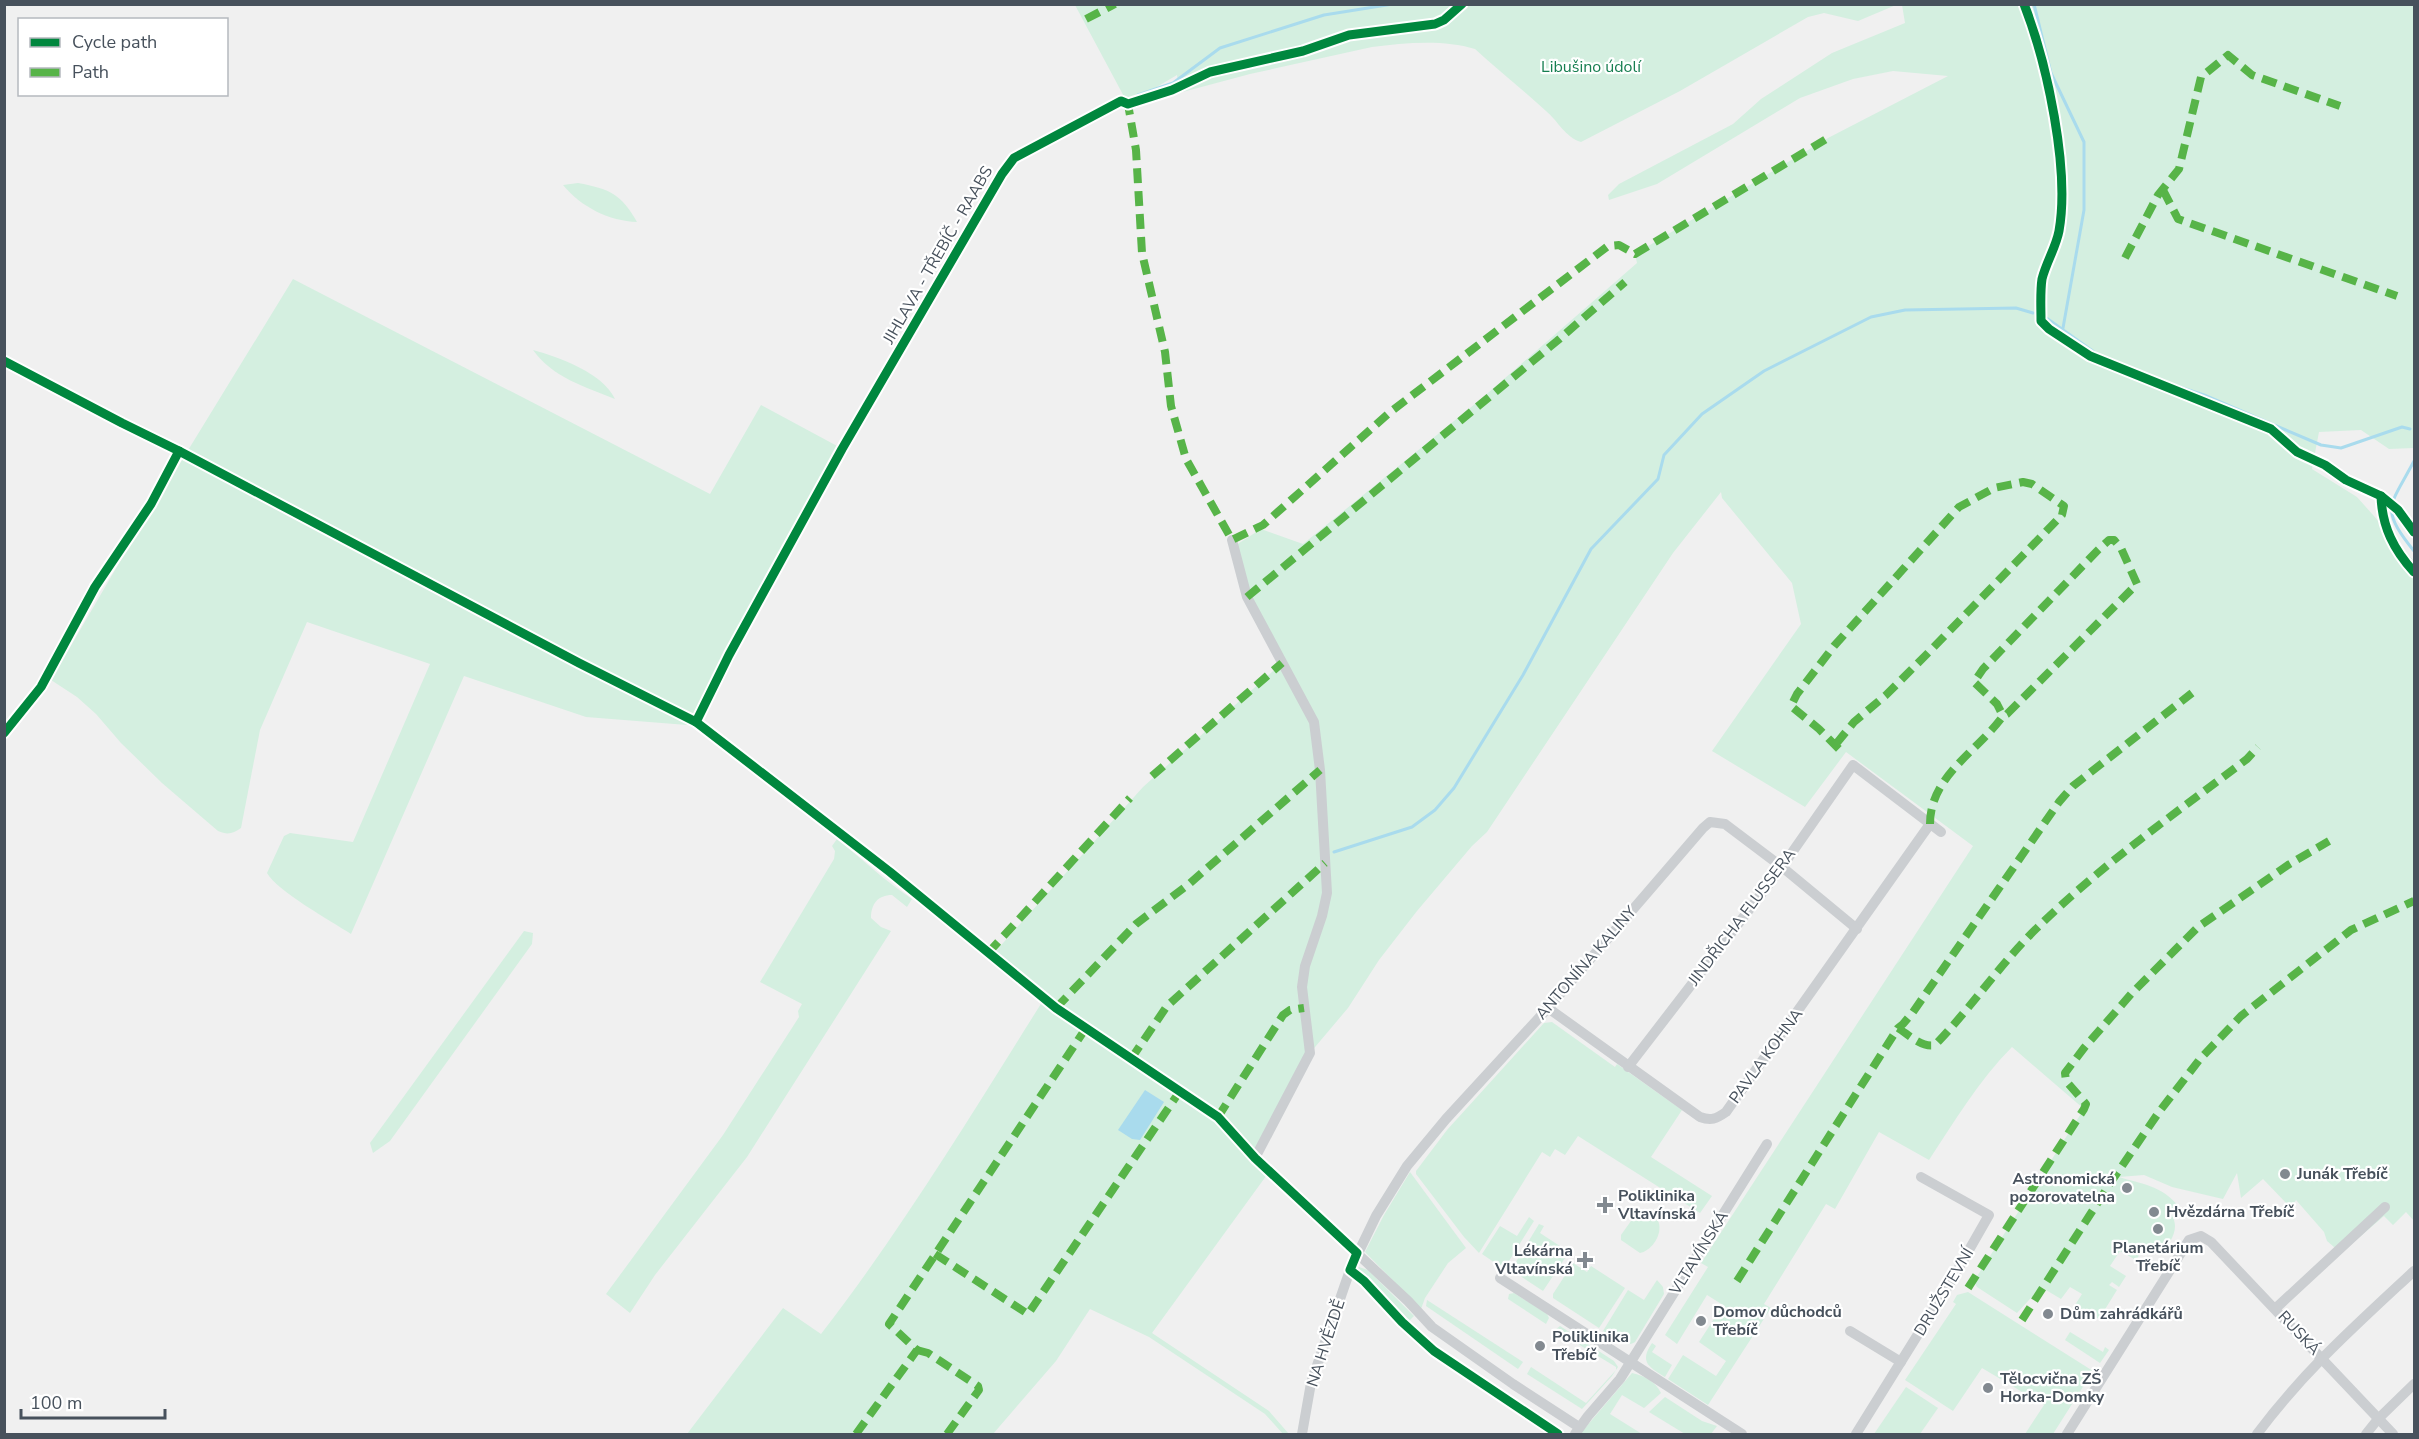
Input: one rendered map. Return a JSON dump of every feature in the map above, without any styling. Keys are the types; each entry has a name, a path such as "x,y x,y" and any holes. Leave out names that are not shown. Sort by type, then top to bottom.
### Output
{"street":[{"path":"1232,540 1247,597 1314,722 1320,770 1327,893 1322,916 1305,966 1302,987 1310,1053 1255,1158"},
{"path":"696,722 881,864 1056,1008 1218,1117 1255,1158 1446,1338 1577,1431"},
{"name":"JINDŘICHA FLUSSERA","path":"1629,1067 1782,867 1849,761 1941,832"},
{"name":"ANTONÍNA KALINY","path":"1357,1253 1376,1216 1407,1166 1710,822 1717,821 1725,824 1857,928"},
{"name":"PAVLA KOHNA","path":"1548,1008 1700,1117 1708,1120 1717,1119 1726,1112 1930,825"},
{"name":"VLTAVÍNSKÁ","path":"1577,1431 1620,1379 1767,1144"},
{"name":"DRUŽSTEVNÍ","path":"1856,1434 1953,1278 1989,1215 1921,1177"},
{"path":"2276,1308 2385,1206"},
{"name":"RUSKÁ","path":"2067,1434 2189,1240 2201,1236 2211,1242 2276,1308 2393,1434"},
{"name":"NA HVĚZDĚ","path":"1302,1434 1311,1383 1357,1253"},
{"path":"2257,1434 2285,1396 2321,1357 2415,1271"},
{"path":"1500,1278 1742,1434"},
{"path":"1850,1331 1901,1362"},
{"path":"2366,1434 2378,1419 2415,1384"}],"green space":[{"name":"Libušino údolí","path":"1075,5 1896,5 1858,21 1824,13 1808,17 1680,91 1581,142 1566,133 1546,111 1475,49 1450,44 1410,43 1372,47 1250,74 1179,93 1177,75 1128,104"},
{"path":"1902,5 2414,5 2414,448 2389,449 2361,430 2319,432 2312,469 2357,497 2414,561 2414,1221 2406,1212 2393,1225 2384,1216 2341,1253 2327,1241 2324,1232 2296,1200 2291,1208 2263,1179 2241,1198 2237,1173 2223,1199 2172,1187 2144,1175 2119,1177 2166,1194 2179,1207 2171,1214 2175,1230 2162,1255 2146,1245 2136,1260 2120,1251 2110,1266 2126,1276 2119,1287 2112,1282 2109,1285 2117,1290 2099,1319 2075,1305 2082,1294 2070,1287 2061,1299 2041,1287 2017,1313 1977,1287 1974,1281 2084,1109 2012,1047 1978,1087 1929,1160 1879,1132 1835,1209 1826,1204 1764,1304 1771,1308 1708,1405 1668,1379 1683,1355 1716,1376 1726,1361 1699,1342 1723,1305 1707,1295 1677,1344 1665,1335 1708,1267 1701,1263 1973,846 1846,752 1805,807 1712,751 1801,624 1792,583 1722,498 1721,492 1673,553 1487,832 1472,846 1417,911 1379,960 1348,1008 1310,1053 1255,1158 1269,1172 1152,1333 1269,1411 1289,1434 1283,1434 1265,1414 1149,1337 1090,1309 1056,1361 993,1434 687,1434 783,1308 821,1334 880,1253 964,1127 1044,999 995,952 1143,787 1282,663 1247,597 1236,545 1261,529 1303,544 1481,399 1637,263 1635,254 1828,138 1948,76 1893,71 1853,79 1800,98 1657,184 1609,200 1608,195 1619,184 1733,124 1761,99 1832,53 1905,23"},
{"path":"578,183 613,194 626,205 637,222 616,219 596,211 578,200 563,185"},
{"path":"293,279 710,494 761,405 839,447 703,701 687,725 586,717 464,676 351,934 293,897 267,873 284,836 290,833 353,842 430,664 307,622 260,730 241,828 233,833 218,831 162,783 121,743 96,714 77,697 51,680 122,558"},
{"path":"533,350 555,357 591,374 601,381 615,399 559,374"},
{"path":"837,839 912,899 907,907 892,895 876,901 872,908 871,918 881,927 891,931 747,1157 655,1275 630,1313 606,1294 723,1135 799,1017 798,1011 802,1004 760,982 834,859 835,851 832,846"},
{"path":"524,931 533,933 532,944 390,1141 373,1153 370,1143"},
{"path":"1552,1022 1615,1067 1617,1064 1682,1110 1651,1157 1712,1196 1700,1213 1578,1136 1565,1155 1555,1149 1550,1157 1542,1152 1479,1253 1464,1237 1416,1171 1447,1130 1544,1023"},
{"path":"1410,1172 1466,1248 1448,1263 1425,1298 1421,1309 1365,1252"},
{"path":"1638,1211 1656,1217 1659,1224 1657,1238 1653,1245 1640,1253 1621,1240 1621,1235"},
{"path":"1529,1217 1534,1221 1504,1269 1482,1254 1500,1226 1517,1236"},
{"path":"1539,1224 1544,1226 1540,1233 1566,1250 1562,1256 1565,1258 1543,1291 1511,1270"},
{"path":"1573,1263 1587,1272 1591,1266 1625,1288 1599,1328 1553,1298 1553,1294"},
{"path":"1359,1267 1368,1270 1414,1316 1406,1324 1368,1280 1356,1271"},
{"path":"1657,1280 1663,1287 1664,1294 1635,1342 1622,1343 1603,1331 1628,1290 1644,1300"},
{"path":"1968,1292 2093,1371 2053,1434 2025,1434 2044,1405 1982,1368 1953,1411 1905,1380 1956,1304 1953,1302 1957,1295"},
{"path":"1514,1293 1547,1314 1549,1318 1546,1324 1508,1299 1509,1294"},
{"path":"1427,1300 1523,1362 1518,1369 1426,1306"},
{"path":"1560,1326 1614,1361 1618,1367 1616,1370 1616,1367 1555,1330"},
{"path":"2070,1332 2103,1352 2105,1347 2109,1350 2100,1363 2065,1340"},
{"path":"1652,1343 1656,1346 1652,1352 1672,1365 1665,1377 1650,1367 1646,1359"},
{"path":"1531,1367 1586,1403 1616,1370 1582,1409 1527,1374"},
{"path":"1632,1373 1649,1380 1661,1393 1644,1408 1622,1395 1610,1414 1642,1434 1580,1434"},
{"path":"1906,1387 1938,1408 1920,1434 1874,1434"},
{"path":"1665,1397 1702,1421 1717,1426 1711,1434 1685,1434 1649,1412"}],"water":[{"path":"1145,1090 1164,1102 1140,1140 1132,1139 1118,1130"}],"waterway":[{"path":"1138,95 1173,83 1220,48 1324,15 1393,4"},
{"path":"2034,4 2051,73 2084,142 2084,210 2063,328"},
{"path":"1334,852 1412,827 1435,810 1454,788 1523,675 1591,549 1658,479 1664,455 1702,414 1764,371 1871,317 1905,310 2016,308 2033,313"},
{"path":"2045,317 2101,357 2121,368 2204,395 2321,445 2341,448 2402,427 2410,429"},
{"path":"2414,461 2394,498 2392,507 2396,525 2414,551"}],"marked path":[{"path":"1086,19 1115,4"},
{"path":"2125,258 2158,195 2179,169 2201,77 2228,55 2252,75 2340,106"},
{"path":"1132,103 1128,104 1136,150 1142,253 1165,352 1171,406 1186,459 1232,540 1263,525 1389,413 1608,246 1619,245 1635,254 1828,138"},
{"path":"2163,190 2178,219 2397,296"},
{"path":"1247,597 1625,282"},
{"path":"1836,744 1854,722 1886,695 2062,515 2064,506 2032,484 2023,482 1994,488 1959,507 1834,646 1797,694 1791,706 1843,753"},
{"path":"1930,824 1932,807 1938,792 1957,765 2003,716 2137,584 2121,548 2114,540 2109,540 2098,550 1983,669 1974,682 1997,704 2003,716"},
{"path":"1152,776 1282,663"},
{"path":"1737,1281 1898,1028 1913,1012 2059,802 2073,786 2192,693"},
{"path":"1898,1028 1920,1043 1935,1045 2023,942 2061,905 2139,840 2247,759 2258,747"},
{"path":"1056,1008 1136,924 1189,884 1320,770"},
{"path":"988,953 1130,798"},
{"path":"1968,1288 2084,1109 2086,1104 2066,1081 2065,1073 2084,1048 2132,993 2198,927 2288,865 2329,841"},
{"path":"1131,1059 1167,1006 1325,863"},
{"path":"2022,1320 2113,1179 2159,1112 2200,1059 2241,1016 2351,930 2414,901"},
{"path":"1218,1117 1283,1015 1290,1010 1304,1008"},
{"path":"856,1434 917,1350 889,1324 1086,1028"},
{"path":"935,1254 1028,1314 1180,1091"},
{"path":"917,1350 928,1353 978,1386 979,1390 947,1434"}],"cycle path":[{"name":"JIHLAVA - TŘEBÍČ - RAABS","path":"696,722 729,655 842,449 1002,174 1014,158 1121,101 1128,104 1172,90 1210,72 1303,51 1349,35 1435,24 1444,20 1462,4"},
{"path":"2024,4 2033,28 2048,85 2059,147 2061,178 2062,206 2059,231 2042,279 2041,321 2049,329 2090,356 2271,429 2297,452 2325,465 2346,480 2381,496 2398,510 2414,532"},
{"path":"4,361 579,663 696,722 890,872 1056,1008 1218,1117 1255,1158 1357,1253 1350,1270 1364,1281 1402,1322 1434,1351 1558,1434"},
{"path":"4,733 41,687 95,587 151,504 179,451"},
{"path":"2381,496 2390,537 2414,572"}],"place":[{"name":"Junák Třebíč","path":"2285,1174"},
{"name":"Astronomická pozorovatelna","path":"2127,1188"},
{"name":"Poliklinika Vltavínská","path":"1605,1205"},
{"name":"Hvězdárna Třebíč","path":"2154,1212"},
{"name":"Planetárium Třebíč","path":"2158,1229"},
{"name":"Lékárna Vltavínská","path":"1585,1260"},
{"name":"Dům zahrádkářů","path":"2048,1314"},
{"name":"Domov důchodců Třebíč","path":"1701,1321"},
{"name":"Poliklinika Třebíč","path":"1540,1346"},
{"name":"Tělocvična ZŠ Horka-Domky","path":"1988,1388"}]}
